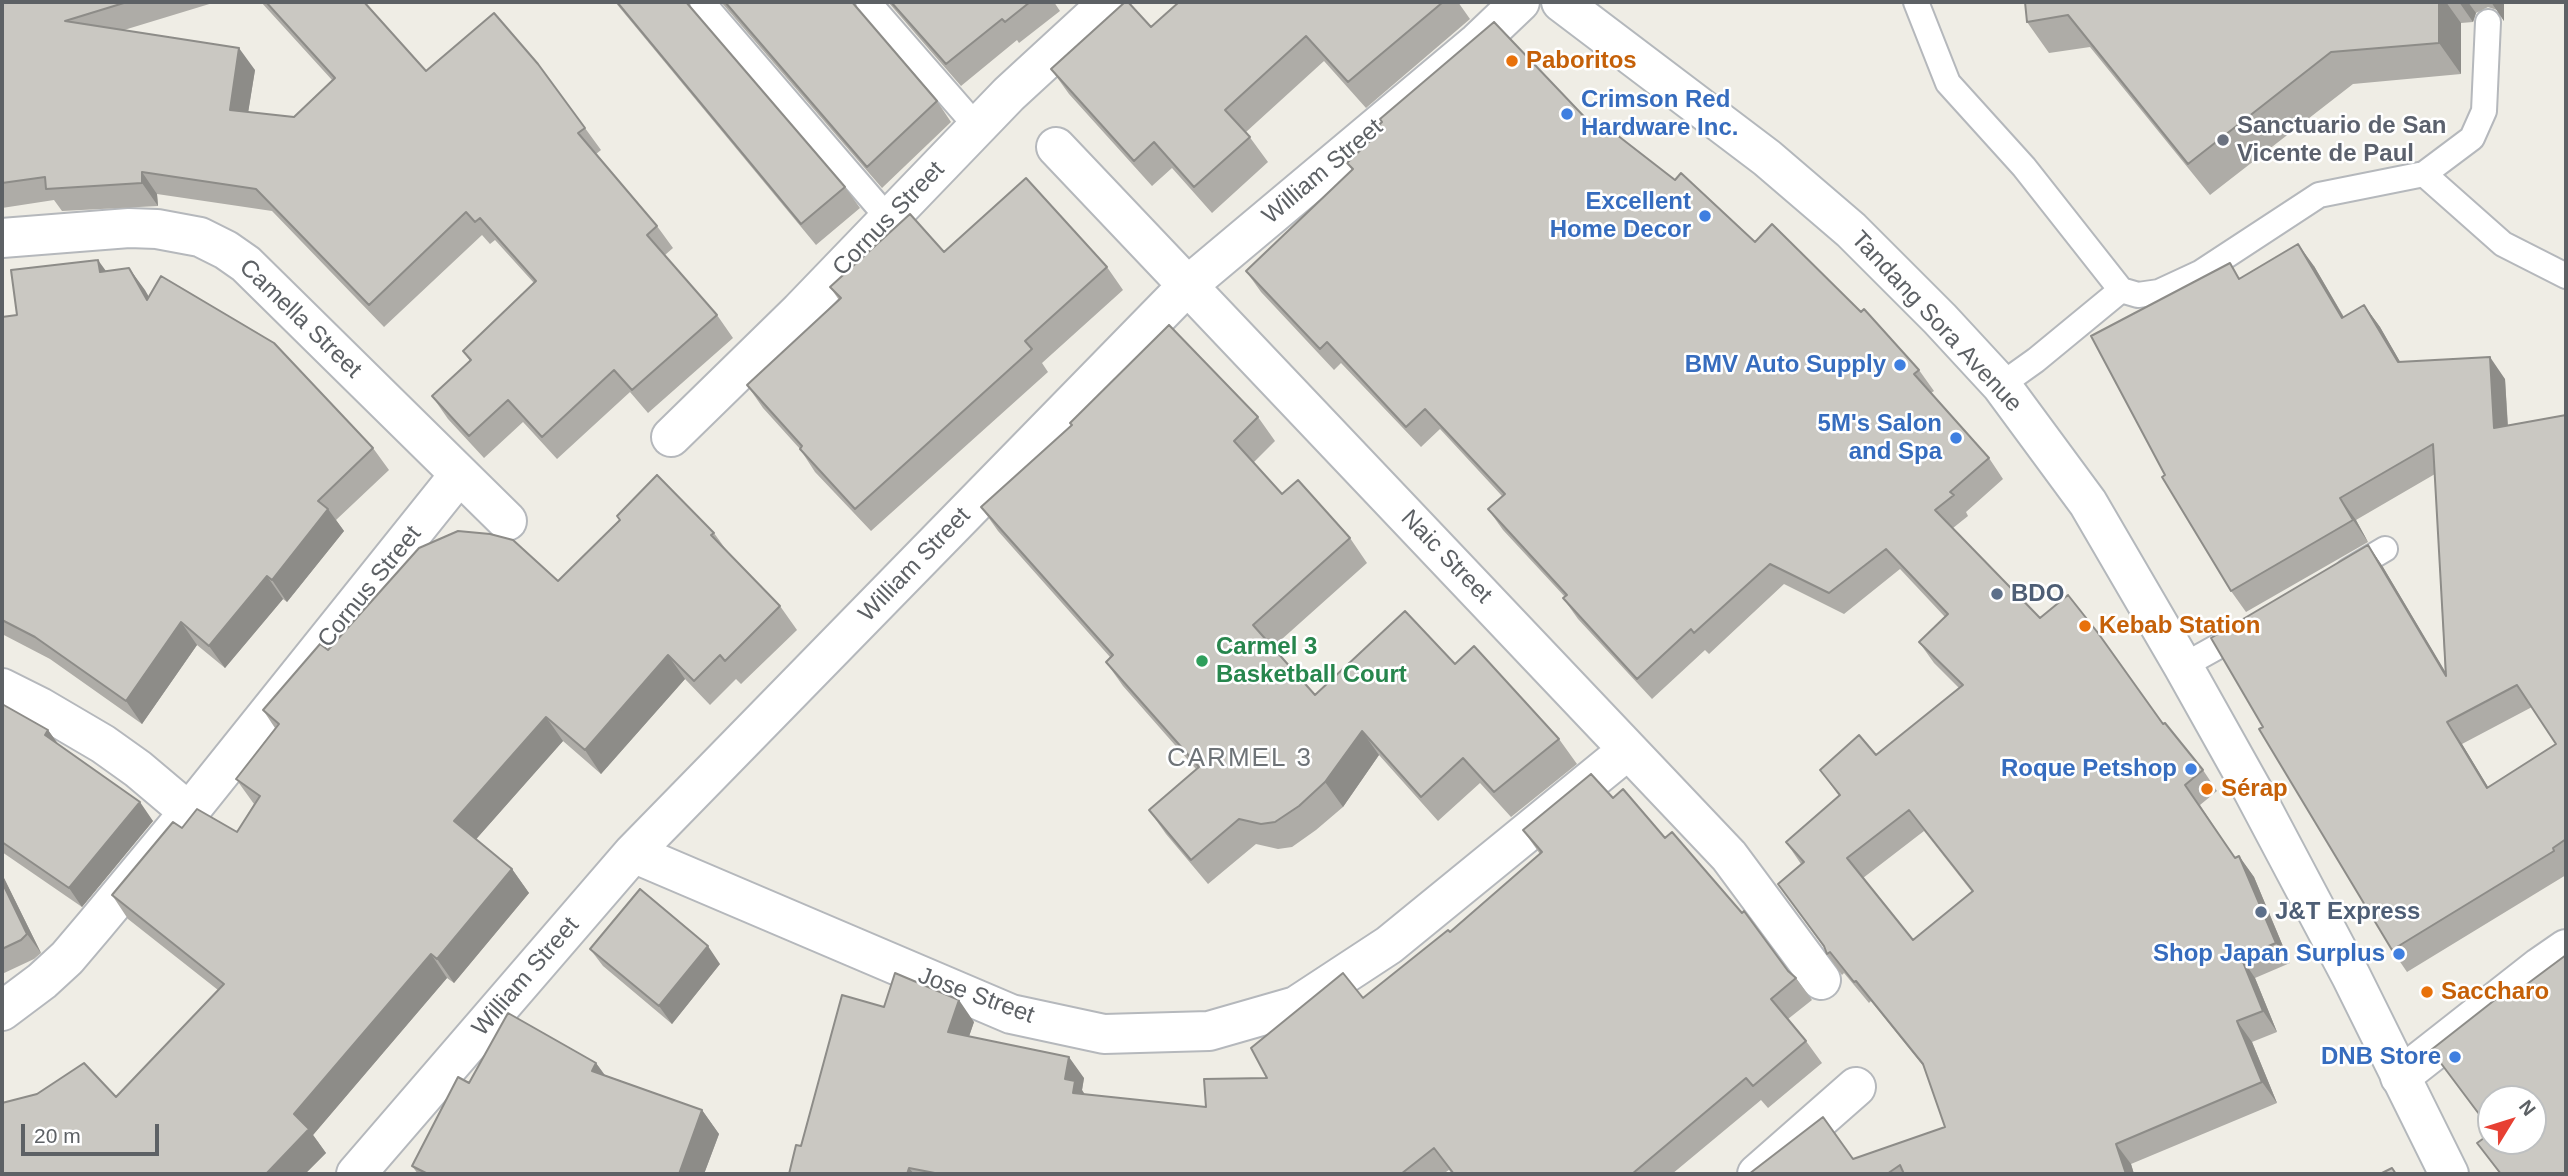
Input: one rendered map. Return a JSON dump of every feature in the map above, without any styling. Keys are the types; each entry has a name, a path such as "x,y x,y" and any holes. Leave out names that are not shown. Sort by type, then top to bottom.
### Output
{"street":[{"name":"Cornus Street","path":"671,437 800,311 1009,94 1109,2"},
{"name":"William Street","path":"356,1174 633,853 1187,286 1479,42 1520,2"},
{"name":"Tandang Sora Avenue","path":"1561,2 1767,158 1851,230 2001,385 2088,503 2183,666 2351,976 2449,1174"},
{"name":"Naic Street","path":"1056,147 1729,856 1821,981"},
{"name":"Camella Street","path":"2,238 128,228 157,229 200,237 226,250 246,264 507,521"},
{"name":"Cornus Street","path":"2,1011 67,958 189,812 459,475"},
{"path":"2,688 103,744 189,812"},
{"name":"Jose Street","path":"633,853 1011,1014 1104,1034 1209,1031 1296,1006 1389,945 1628,750"},
{"path":"2400,1077 2566,949"},
{"path":"1757,1174 1856,1087"}],"lane":[{"path":"702,2 889,219"},
{"path":"867,2 977,127"},
{"path":"1916,2 1948,83 2024,167 2121,290 2138,295 2158,292 2200,273 2319,195 2424,174 2472,138 2484,111 2488,22"},
{"path":"2424,174 2503,244 2566,276"},
{"path":"2001,385 2036,360 2121,290"},
{"path":"2326,584 2385,550"},
{"path":"2183,666 2267,618"}],"building":[{"path":"2,2 127,2 65,21 239,48 230,110 294,117 335,78 266,2 364,2 426,71 494,13 538,64 585,128 578,133 657,226 647,235 717,315 632,390 614,370 542,437 508,400 469,436 432,396 471,360 463,351 536,281 480,218 475,222 466,212 369,305 256,189 142,172 142,183 46,189 45,177 2,183"},
{"path":"617,2 686,2 845,187 801,224"},
{"path":"725,2 852,2 937,101 867,167"},
{"path":"891,2 1030,2 1005,22 1002,19 946,64"},
{"path":"1125,2 1151,27 1179,2 1443,2 1348,82 1306,36 1225,110 1250,137 1194,187 1154,142 1134,161 1051,69"},
{"name":"Sanctuario de San Vicente de Paul","path":"2025,2 2439,2 2439,43 2331,52 2188,164 2068,15 2027,22"},
{"path":"1494,22 1594,127 1599,121 1675,180 1681,173 1755,242 1772,224 1861,312 1864,309 1919,370 1914,374 1989,458 1950,492 1954,495 1935,510 2040,618 2068,595 2163,724 2165,723 2203,770 2185,785 2235,858 2239,856 2276,943 2241,957 2263,1011 2237,1021 2262,1082 2116,1144 2126,1174 1904,1174 1900,1165 1887,1174 1749,1174 1823,1117 1853,1159 1945,1127 1923,1064 1856,981 1854,982 1830,952 1827,954 1824,946 1778,884 1804,862 1786,842 1840,795 1820,770 1859,735 1876,755 1963,685 1919,642 1948,614 1886,549 1829,593 1770,564 1694,633 1691,629 1637,679 1563,598 1567,595 1488,509 1505,494 1425,409 1406,427 1327,342 1320,349 1246,271 1353,169 1347,163 1371,140 1367,136 1382,122 1380,119","holes":["1909,810 1973,891 1913,940 1847,858"]},
{"path":"1026,178 1107,267 1025,341 1032,349 855,509 747,385 841,298 830,287 910,214 944,252"},
{"path":"2298,244 2342,318 2364,305 2398,362 2490,357 2494,428 2566,415 2566,839 2553,848 2554,851 2392,950 2259,729 2263,727 2211,638 2368,545 2446,676 2433,444 2340,498 2353,520 2231,591 2162,477 2165,475 2091,336 2230,263 2239,279","holes":["2517,685 2556,744 2487,788 2447,722"]},
{"path":"98,260 100,272 129,268 147,300 161,276 274,343 373,448 318,501 328,509 272,580 267,576 209,646 181,622 126,701 35,637 2,620 2,317 17,315 11,270"},
{"path":"1169,325 1258,417 1234,441 1282,494 1298,480 1350,538 1253,625 1315,695 1405,611 1455,664 1474,646 1559,739 1494,792 1463,758 1421,797 1362,731 1325,782 1299,806 1275,822 1261,824 1239,819 1191,860 1149,810 1199,767 1106,662 1113,655 981,507 1072,425 1070,423"},
{"path":"657,475 780,606 725,661 720,655 694,681 668,655 585,750 546,717 454,821 512,869 437,959 431,954 294,1114 309,1129 266,1174 2,1174 2,1103 37,1094 84,1063 116,1097 224,984 112,895 173,822 182,828 197,809 237,832 260,796 236,779 279,724 263,710 320,644 328,650 419,548 458,531 490,534 513,540 558,581 620,520 617,516"},
{"path":"2,704 48,730 45,735 140,802 69,888 2,842"},
{"path":"1591,774 1613,798 1623,789 1665,838 1672,832 1742,913 1744,911 1796,978 1771,999 1806,1041 1753,1086 1746,1078 1632,1174 1454,1174 1434,1148 1401,1174 940,1174 909,1168 907,1174 789,1174 796,1145 801,1146 842,995 884,1007 895,973 959,1000 948,1032 1069,1057 1065,1079 1075,1081 1073,1093 1206,1107 1204,1079 1267,1078 1251,1048 1343,973 1363,998 1448,930 1450,932 1542,852 1523,830"},
{"path":"2,882 27,934 2,949"},
{"path":"640,889 708,946 659,1006 590,949"},
{"path":"2566,955 2566,1174 2501,1174 2486,1155 2547,1155 2547,1085 2477,1085 2477,1111 2431,1050 2510,988 2515,993"},
{"path":"508,1013 596,1063 592,1071 702,1110 679,1174 428,1174 412,1166 458,1077 469,1083"},
{"path":"2392,1168 2396,1174 2380,1174"}],"place":[{"name":"Paboritos","path":"1512,61"},
{"name":"Crimson Red Hardware Inc.","path":"1567,114"},
{"name":"Sanctuario de San Vicente de Paul","path":"2223,140"},
{"name":"Excellent Home Decor","path":"1705,216"},
{"name":"BMV Auto Supply","path":"1900,365"},
{"name":"5M's Salon and Spa","path":"1956,438"},
{"name":"BDO","path":"1997,594"},
{"name":"Kebab Station","path":"2085,626"},
{"name":"Carmel 3 Basketball Court","path":"1202,661"},
{"name":"Roque Petshop","path":"2191,769"},
{"name":"Sérap","path":"2207,789"},
{"name":"J&T Express","path":"2261,912"},
{"name":"Shop Japan Surplus","path":"2399,954"},
{"name":"Saccharo","path":"2427,992"},
{"name":"DNB Store","path":"2455,1057"}],"district":[{"name":"CARMEL 3","path":"1240,759"}]}
